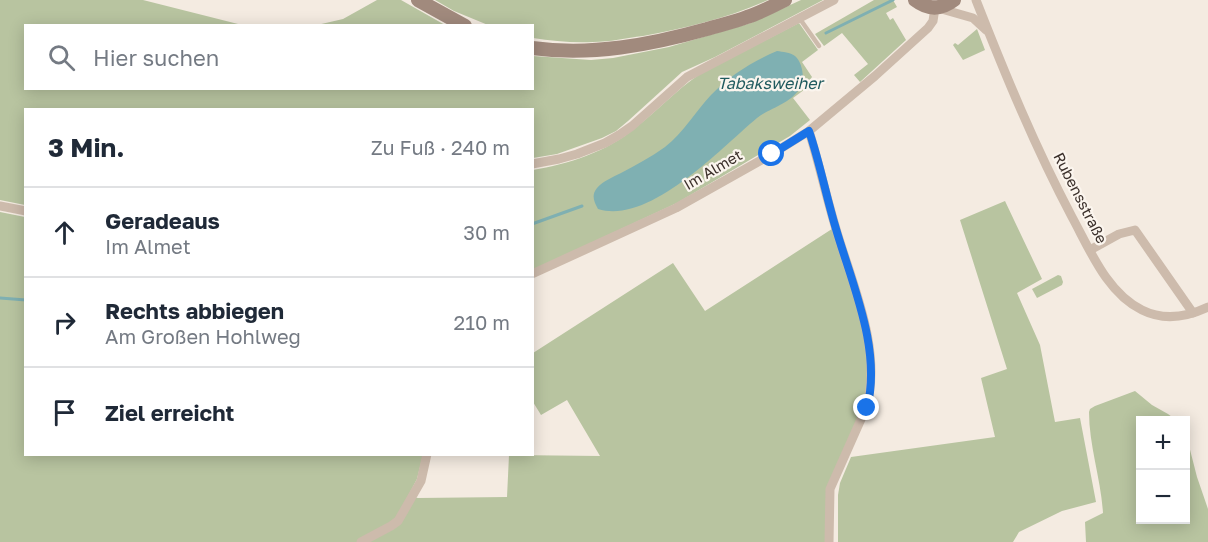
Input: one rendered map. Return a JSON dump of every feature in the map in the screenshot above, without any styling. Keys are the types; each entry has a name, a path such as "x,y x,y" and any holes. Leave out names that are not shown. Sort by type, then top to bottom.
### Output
{"street":[{"path":"418,0 461,24"},
{"path":"534,48 569,51 640,45 748,17 785,0"},
{"path":"534,164 577,154 619,135 687,77 834,0"},
{"path":"915,0 922,5 936,8 954,0"},
{"name":"Rubensstraße","path":"976,0 1039,150 1090,250 1111,283 1125,298 1153,315 1182,316 1208,307"},
{"name":"Rubensstraße","path":"936,8 973,18 991,37"},
{"name":"Im Almet","path":"534,273 676,208 809,131 928,28 933,21 936,8"},
{"path":"809,131 864,321 871,369 867,408 830,489 829,542"},
{"path":"0,206 24,211"},
{"path":"1090,250 1119,234 1134,230 1193,313"},
{"path":"361,542 398,520 421,481 427,456"}],"lane":[{"path":"799,18 819,46"}],"green space":[{"path":"0,0 143,0 238,24 24,24 24,90 534,90 534,56 591,60 613,58 669,47 751,23 801,0 823,0 682,72 616,131 557,154 534,158 534,108 24,108 24,205 0,200"},
{"path":"377,0 401,0 443,24 321,24 343,19"},
{"path":"435,0 768,0 707,22 675,30 612,41 585,42 534,38 534,24 486,24"},
{"path":"874,0 893,0 897,7 886,13 890,20 893,18 906,40 860,82 854,75 868,64 842,33 824,46 815,34"},
{"path":"799,23 818,50 802,62 812,77 808,87 793,98 810,120 790,136 677,203 534,270 534,170 587,156 612,144 700,74"},
{"path":"977,29 985,50 963,60 953,45 955,43 958,45"},
{"path":"1005,201 1042,279 1017,293 1040,345 1055,422 1080,418 1096,502 1062,511 1019,532 1013,542 838,542 838,495 840,483 851,457 995,437 981,378 1007,369 960,220"},
{"path":"0,212 24,217 24,456 423,456 417,479 408,496 418,498 507,497 509,456 600,456 567,400 541,415 534,404 534,352 673,263 705,311 835,227 864,322 870,395 832,483 829,542 0,542"},
{"path":"1058,275 1061,276 1062,285 1037,298 1032,289"},
{"path":"1135,391 1171,416 1136,416 1136,524 1190,524 1190,450 1208,509 1208,542 1086,542 1085,522 1103,513 1089,412 1095,406"}],"water":[{"name":"Tabaksweiher","path":"777,51 793,55 801,66 803,74 801,86 792,97 757,118 705,164 662,195 640,206 618,211 598,209 594,196 599,186 665,147 711,95 733,75"}],"waterway":[{"path":"826,33 893,0"},
{"path":"534,223 582,206"},
{"path":"0,298 24,300"}],"route":[{"path":"772,154 809,131 864,321 871,369 867,408"}]}
